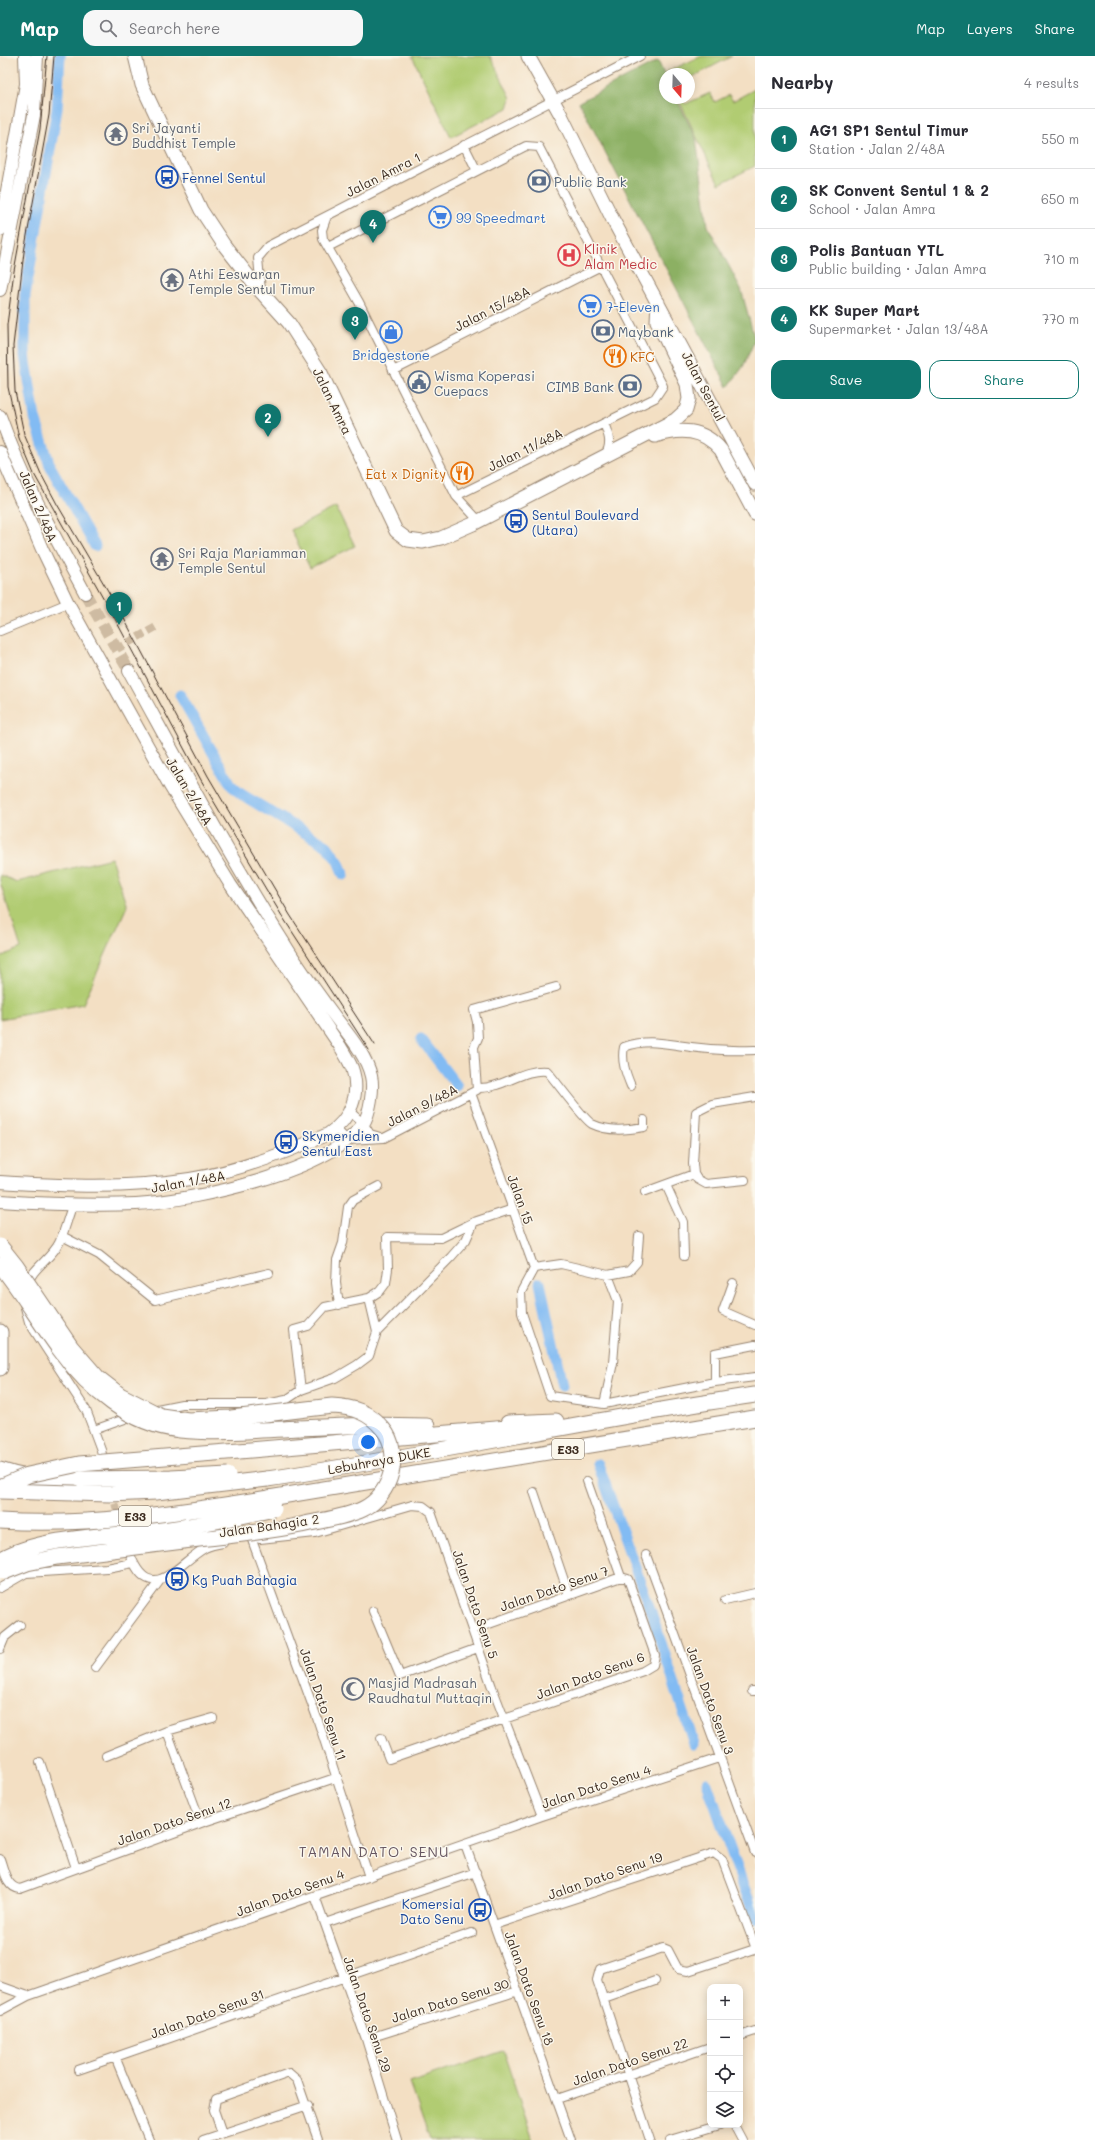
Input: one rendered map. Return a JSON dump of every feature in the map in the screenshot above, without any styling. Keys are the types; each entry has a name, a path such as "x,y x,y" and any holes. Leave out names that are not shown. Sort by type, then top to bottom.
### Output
{"highway":[{"path":"0,1246 16,1266 71,1347 98,1378 120,1395 161,1416 188,1420 232,1418 332,1406 347,1407 374,1418 388,1435 393,1458 388,1483 381,1495 364,1509 341,1516 276,1530 57,1557 1,1569"},
{"path":"0,1265 61,1351 90,1385 108,1402 153,1424 180,1430 234,1431 369,1425 429,1426 613,1418"},
{"path":"0,1332 0,1368"},
{"name":"Lebuhraya DUKE","path":"0,1491 110,1494 156,1492 375,1461 613,1418 755,1395"},
{"path":"0,1487 28,1475 79,1464 613,1418"},
{"name":"Lebuhraya DUKE","path":"0,1521 64,1521 113,1518 271,1504 410,1474 487,1463 755,1418"},
{"path":"0,1470 37,1480 65,1482 81,1479 263,1476"},
{"path":"1,1569 9,1555 47,1544 178,1527 271,1504"}],"main road":[{"path":"0,230 26,84 25,56"},
{"path":"0,290 34,115 37,56"},
{"path":"126,56 142,85"},
{"name":"Jalan Amra","path":"136,56 142,85 201,210 224,245 261,292 289,323 321,373 374,488 396,531 408,540 424,542 440,538 627,446"},
{"name":"Jalan Sentul","path":"528,56 554,100 613,220 755,484"},
{"path":"627,446 675,420 686,410 689,399 687,384 657,321 658,302"},
{"name":"Jalan 2/48A","path":"0,416 11,447 39,507 85,592"},
{"name":"Jalan Sentul","path":"627,446 659,435 686,430 707,436 721,450 755,514"},
{"name":"Jalan 2/48A","path":"0,452 42,549 68,603 170,786 230,884 349,1062 355,1084 355,1096 350,1112 336,1129"},
{"name":"Jalan 2/48A","path":"129,671 260,905 285,945 348,1035 365,1062 371,1077 368,1114 363,1123 347,1140"},
{"name":"Jalan 1/48A","path":"0,1182 60,1186 136,1185 191,1179 258,1162 299,1148 336,1129"},
{"name":"Jalan 1/48A","path":"0,1200 73,1204 136,1204 182,1199 260,1181 308,1163 347,1140"}],"street":[{"name":"Jalan Amra 1","path":"261,292 258,258 268,246 640,56"},
{"path":"464,145 477,171"},
{"path":"328,247 526,146 539,147 601,266"},
{"path":"327,216 322,230 323,239 359,302 456,496 479,520"},
{"name":"Jalan 15/48A","path":"393,371 601,266"},
{"name":"Jalan 11/48A","path":"456,496 655,398 663,386 601,266"},
{"path":"603,458 609,447 610,438 604,423"},
{"path":"0,631 68,603"},
{"name":"Jalan 15","path":"534,1268 512,1209 474,1091 474,1052 478,1038 478,1027 474,1010 556,987"},
{"path":"631,1086 626,1075 622,1055 624,1047 640,1042 666,1042 726,1051 755,1050"},
{"name":"Jalan 9/48A","path":"347,1140 384,1138 474,1091 492,1087 539,1070 547,1071 590,1123 603,1128 623,1130 644,1126 644,1120"},
{"path":"745,1180 706,1184 701,1182 694,1174 696,1144 694,1129 696,1112 712,1104 755,1097"},
{"name":"Jalan 9/48A","path":"350,1112 363,1123 370,1134 384,1138"},
{"path":"336,1129 347,1140"},
{"path":"645,1192 694,1174"},
{"path":"666,1185 683,1222 685,1233 684,1256"},
{"path":"339,1305 336,1283 337,1260 343,1243 348,1207 353,1200 379,1186"},
{"path":"73,1204 59,1243 46,1261 28,1280 24,1305 29,1322 50,1358 86,1410 94,1430 106,1472"},
{"path":"301,1390 294,1330 308,1326 325,1308 369,1298 380,1291 386,1283 387,1238 442,1238 474,1222 512,1209"},
{"path":"94,1430 141,1413 166,1406 202,1403 266,1404 286,1400 301,1390 335,1378 365,1361 369,1356 377,1332 466,1240 474,1222"},
{"path":"62,1236 99,1254 155,1300 269,1273"},
{"path":"639,1236 637,1262 629,1271 608,1275 561,1264 534,1268 521,1292 522,1313 550,1396 604,1404 715,1382 755,1377"},
{"path":"604,1404 613,1363 618,1301 608,1275"},
{"path":"733,1283 723,1311 755,1325"},
{"path":"369,1298 377,1332"},
{"path":"715,1382 715,1353 755,1345"},
{"name":"Jalan Dato Senu 6","path":"381,1738 389,1758 643,1671 653,1665 655,1655 628,1578 621,1577 587,1481"},
{"path":"534,1492 569,1595"},
{"name":"Jalan Bahagia 2","path":"161,1580 174,1573 206,1548 222,1543 315,1533 412,1505 423,1506 431,1512"},
{"name":"Jalan Dato Senu 5","path":"431,1512 478,1648 542,1816"},
{"name":"Jalan Dato Senu 11","path":"252,1540 299,1665 338,1778 369,1876"},
{"path":"130,1554 139,1573 146,1578 161,1580"},
{"name":"Jalan Dato Senu 3","path":"646,1555 719,1758 752,1832 755,1853"},
{"path":"0,1588 26,1573 107,1568 133,1563"},
{"name":"Jalan Dato Senu 7","path":"472,1630 621,1577"},
{"path":"95,1668 161,1580"},
{"path":"724,1600 755,1593"},
{"path":"373,1611 400,1676 478,1648"},
{"path":"0,1649 5,1637 20,1625"},
{"path":"106,1756 167,1731 213,1718"},
{"path":"167,1731 201,1823"},
{"name":"Jalan Dato Senu 4","path":"1,2010 28,1996 369,1876 465,1844 542,1816 719,1758"},
{"path":"40,1762 76,1868"},
{"name":"Jalan Dato Senu 12","path":"0,1858 8,1881 15,1888 20,1889 201,1823 338,1778"},
{"name":"Jalan Dato Senu 18","path":"465,1844 571,2140"},
{"name":"Jalan Dato Senu 19","path":"494,1925 708,1853 718,1855 722,1860 755,1946"},
{"path":"325,1923 476,1872"},
{"name":"Jalan Dato Senu 29","path":"315,1896 366,2039 397,2140"},
{"name":"Jalan Dato Senu 31","path":"78,2070 472,1933"},
{"path":"650,2140 598,1980 600,1969 663,1948 668,1950 678,1969 688,1971 755,1949"},
{"path":"604,1999 655,1981"},
{"path":"0,1986 28,1996"},
{"name":"Jalan Dato Senu 30","path":"366,2039 518,1991"},
{"path":"743,2035 755,2031"},
{"name":"Jalan Dato Senu 22","path":"557,2099 707,2048"},
{"path":"116,2058 149,2140"},
{"path":"222,2133 214,2110 216,2100 283,2074 294,2076 308,2105 318,2140"},
{"path":"203,2140 308,2105"},
{"path":"670,2140 710,2128"},
{"path":"736,2128 742,2140"}],"green space":[{"path":"412,56 490,56 511,98 508,108 451,137"},
{"path":"702,56 732,56 695,76 695,68 675,68"},
{"path":"658,61 661,68 659,68 659,104 679,104 696,138 708,226 741,289 755,340 743,367 728,387 579,102"},
{"path":"755,89 755,166 719,184 681,104 695,104 695,100 710,93 715,102 729,95 733,101"},
{"path":"336,507 355,546 310,568 291,530"},
{"path":"111,858 127,906 83,1004 0,1019 0,957 21,948 0,882 0,875 17,882"},
{"path":"503,2051 533,2140 430,2140 410,2083"}],"waterway":[{"path":"60,56 57,109 25,295 25,355 35,418 50,466 95,546"},
{"path":"180,695 232,786 241,794 327,846 338,861 344,875"},
{"path":"421,1039 457,1086"},
{"path":"540,1283 562,1385"},
{"path":"598,1464 651,1612 694,1744"},
{"path":"707,1783 755,1918"}],"tunnel":[{"path":"85,593 129,671"},
{"path":"117,649 156,627"},
{"path":"112,1492 120,1521"}],"tram line":[{"path":"47,56 40,129 14,271 7,325 8,387 19,438 34,474 114,617 201,780 282,916 369,1050"},
{"path":"54,56 49,115 24,252 13,346 15,391 24,434 41,474 57,504 121,613 208,776 290,915 375,1045"}],"place":[{"name":"Sri Jayanti Buddhist Temple","path":"116,134"},
{"name":"Fennel Sentul","path":"167,177"},
{"name":"Public Bank","path":"539,181"},
{"name":"99 Speedmart","path":"440,217"},
{"name":"KK Super Mart","path":"373,243"},
{"name":"Klinik Alam Medic","path":"569,255"},
{"name":"Athi Eeswaran Temple Sentul Timur","path":"172,280"},
{"name":"7-Eleven","path":"590,306"},
{"name":"Maybank","path":"603,331"},
{"name":"Bridgestone","path":"391,332"},
{"name":"Polis Bantuan YTL","path":"355,340"},
{"name":"KFC","path":"615,356"},
{"name":"Wisma Koperasi Cuepacs","path":"419,382"},
{"name":"CIMB Bank","path":"630,386"},
{"name":"SK Convent Sentul 1 & 2","path":"268,437"},
{"name":"Eat x Dignity","path":"462,473"},
{"name":"Sentul Boulevard (Utara)","path":"516,521"},
{"name":"Sri Raja Mariamman Temple Sentul","path":"162,559"},
{"name":"AG1 SP1 Sentul Timur","path":"119,625"},
{"name":"Skymeridien Sentul East","path":"286,1142"},
{"name":"Kg Puah Bahagia","path":"177,1579"},
{"name":"Masjid Madrasah Raudhatul Muttaqin","path":"353,1689"},
{"name":"Komersial Dato Senu","path":"480,1910"}],"district":[{"name":"TAMAN DATO' SENU","path":"374,1851"}]}
